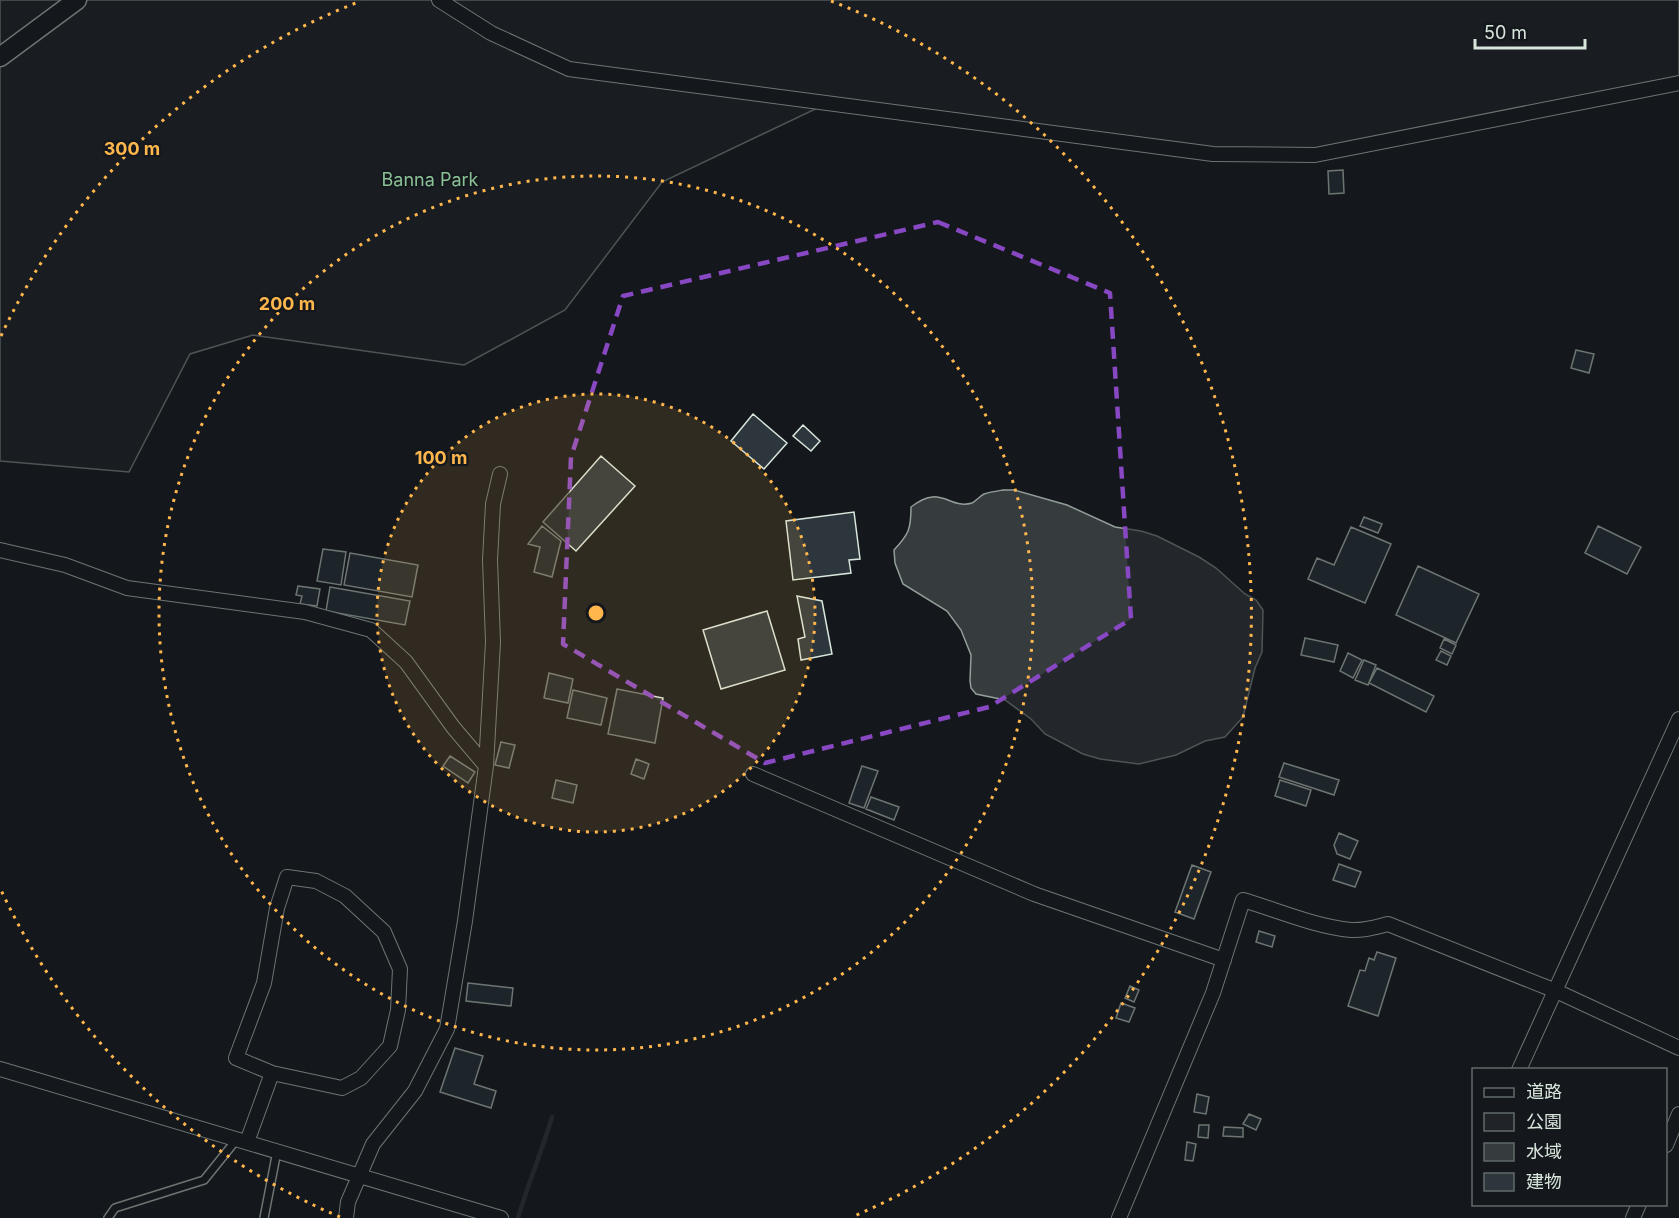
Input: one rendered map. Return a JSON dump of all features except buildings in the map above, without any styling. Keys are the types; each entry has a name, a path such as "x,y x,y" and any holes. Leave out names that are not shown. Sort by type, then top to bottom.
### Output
{"street":[{"path":"0,57 77,0"},
{"path":"439,0 491,33 569,69 1213,154 1315,155 1679,83"},
{"path":"346,1218 348,1202 374,1144 415,1091 447,1029 465,921 486,766 493,642 490,560 493,504 500,474"},
{"path":"0,550 65,565 127,588 305,612 371,630 406,662 453,727 486,766"},
{"path":"1520,1068 1679,719"},
{"path":"753,774 1034,894 1224,960"},
{"path":"287,877 316,881 345,896 384,932 400,969 398,1010 390,1046 361,1078 342,1088 272,1073 236,1058 264,983 277,908 287,877"},
{"path":"1119,1218 1213,993 1243,900 1332,927 1353,930 1372,929 1388,924 1556,991 1679,1048"},
{"path":"0,1069 501,1218"},
{"path":"242,1141 272,1073"},
{"path":"1667,1141 1679,1114"}],"lane":[{"path":"108,1218 115,1208 204,1180 242,1141"},
{"path":"264,1218 277,1151"}],"highlighted area":[{"path":"938,222 1110,293 1131,619 989,707 765,763 563,644 571,457 623,296"}],"green space":[{"name":"Banna Park","path":"0,0 1679,0 1679,83 1315,155 1213,154 830,102 662,182 565,310 464,365 253,335 190,354 129,472 0,461"}],"water":[{"path":"1014,490 1067,505 1115,527 1157,536 1199,557 1216,568 1245,594 1256,600 1263,610 1262,652 1255,668 1243,717 1225,737 1205,741 1176,755 1139,764 1100,759 1083,754 1045,734 1031,719 1005,700 976,694 971,688 970,681 971,655 961,630 947,611 903,584 895,563 894,550 908,531 911,507 921,500 937,497 964,504 972,503 984,494"}],"waterway":[{"path":"518,1218 552,1117"}]}
